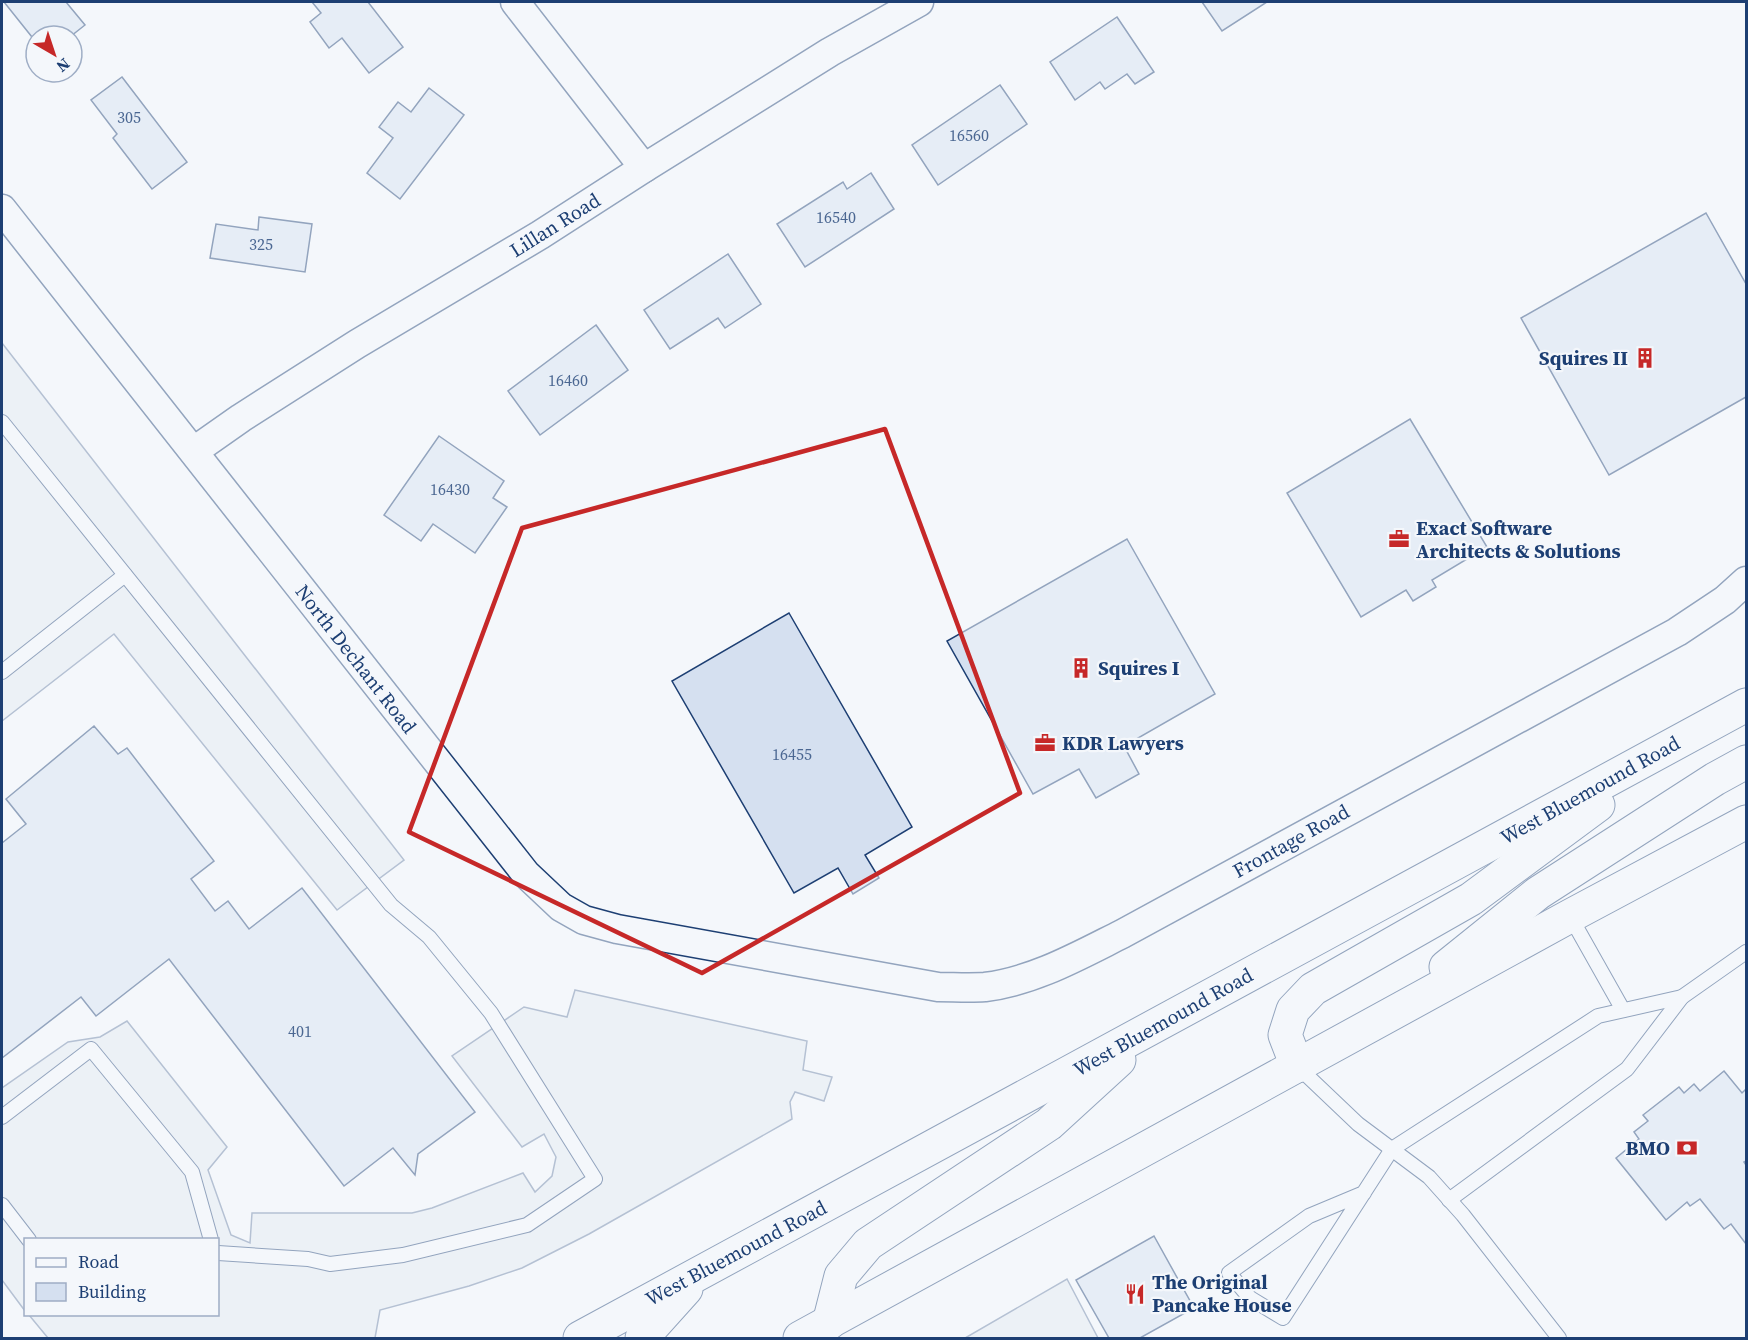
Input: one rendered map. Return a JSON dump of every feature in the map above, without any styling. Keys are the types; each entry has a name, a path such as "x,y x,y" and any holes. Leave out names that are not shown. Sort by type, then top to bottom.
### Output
{"main road":[{"name":"West Bluemound Road","path":"579,1338 1746,705"},
{"path":"1297,1066 1285,1035 1293,1010 1313,988 1471,899 1696,732"},
{"path":"1376,1022 1538,893 1715,779 1746,762"},
{"path":"800,1338 834,1331 1297,1066 1746,822"},
{"path":"834,1331 841,1276 868,1244 1049,1124 1158,1025"},
{"path":"642,1338 703,1270"}],"street":[{"path":"515,2 644,168"},
{"name":"Lillan Road","path":"194,452 241,418 319,369 540,235 830,52 918,2"},
{"name":"North Dechant Road","path":"2,209 472,807 526,874 561,907 584,920 617,929 802,962"},
{"name":"Frontage Road","path":"802,962 938,987 984,987 1022,979 1059,966 1122,934 1677,632 1725,600 1746,581"}],"lane":[{"path":"2,422 391,904 429,937 491,1013 595,1179 527,1226 404,1255 330,1264 308,1260 219,1253"},
{"path":"2,672 125,575"},
{"path":"1570,916 1623,1010"},
{"path":"1449,1200 1628,1069 1682,997 1746,952"},
{"path":"1364,1193 1309,1216 1229,1273 1250,1298 1283,1318 1364,1193 1392,1149 1598,1016 1682,997"},
{"path":"2,1117 91,1049 192,1172 211,1238"},
{"path":"1297,1066 1358,1124 1429,1177 1559,1338"},
{"path":"2,1205 28,1238"}],"highlighted area":[{"path":"885,429 1020,793 702,973 409,832 522,528"}],"shaded area":[{"path":"2,343 404,860 337,910 114,634 2,721"},
{"path":"575,990 807,1041 803,1070 832,1077 824,1101 795,1092 790,1102 792,1119 589,1234 522,1268 469,1286 380,1310 375,1338 48,1338 30,1316 219,1316 219,1238 24,1238 24,1310 2,1280 2,1088 68,1042 100,1037 127,1021 227,1147 208,1170 231,1235 250,1243 252,1213 412,1213 432,1208 523,1173 535,1192 552,1176 556,1157 544,1134 522,1147 452,1056 524,1007 567,1017"},
{"path":"1067,1279 1098,1338 965,1338"}],"building":[{"path":"4,2 66,2 85,25 24,24 24,27"},
{"path":"312,2 368,2 403,47 369,73 342,38 329,48 310,22 321,13"},
{"path":"1202,2 1267,2 1222,31"},
{"path":"1117,17 1154,72 1135,84 1127,74 1105,89 1100,82 1075,100 1050,62"},
{"path":"122,77 187,162 152,189 113,138 117,134 91,100"},
{"path":"1000,85 1027,124 938,185 912,145"},
{"path":"429,88 464,115 400,199 367,173 393,138 379,127 398,102 411,112"},
{"path":"871,173 894,209 805,267 777,224 843,182 847,189"},
{"name":"Squires II","path":"1706,213 1746,284 1746,397 1609,475 1521,318"},
{"path":"259,217 312,224 305,272 210,258 216,224 258,230"},
{"path":"728,254 761,304 725,328 718,318 670,349 644,310"},
{"path":"596,325 628,370 540,435 508,391"},
{"path":"1410,419 1487,547 1432,580 1436,587 1413,601 1406,590 1361,617 1287,493"},
{"path":"439,436 504,481 493,498 507,507 475,553 433,524 421,541 384,515"},
{"name":"Squires I","path":"1127,539 1215,694 1124,746 1139,774 1096,798 1079,769 1033,794 947,641"},
{"path":"789,613 912,827 865,855 879,878 853,894 838,868 794,893 672,681"},
{"path":"94,726 118,754 127,748 214,861 191,879 215,911 228,901 249,929 302,888 475,1112 418,1154 415,1175 393,1148 344,1186 169,959 96,1016 81,997 2,1058 2,843 26,824 6,799"},
{"name":"BMO","path":"1724,1071 1742,1093 1745,1090 1746,1092 1746,1161 1744,1162 1746,1165 1746,1244 1731,1224 1724,1229 1700,1199 1690,1206 1687,1202 1666,1220 1616,1158 1639,1139 1634,1132 1648,1121 1643,1115 1679,1087 1684,1093 1694,1084 1700,1091"},
{"name":"The Original Pancake House","path":"1154,1236 1194,1308 1140,1338 1109,1338 1076,1280"}],"place":[{"name":"Squires II","path":"1645,358"},
{"name":"Exact Software Architects & Solutions","path":"1399,539"},
{"name":"Squires I","path":"1081,668"},
{"name":"KDR Lawyers","path":"1045,743"},
{"name":"BMO","path":"1687,1148"},
{"name":"The Original Pancake House","path":"1135,1294"}]}
